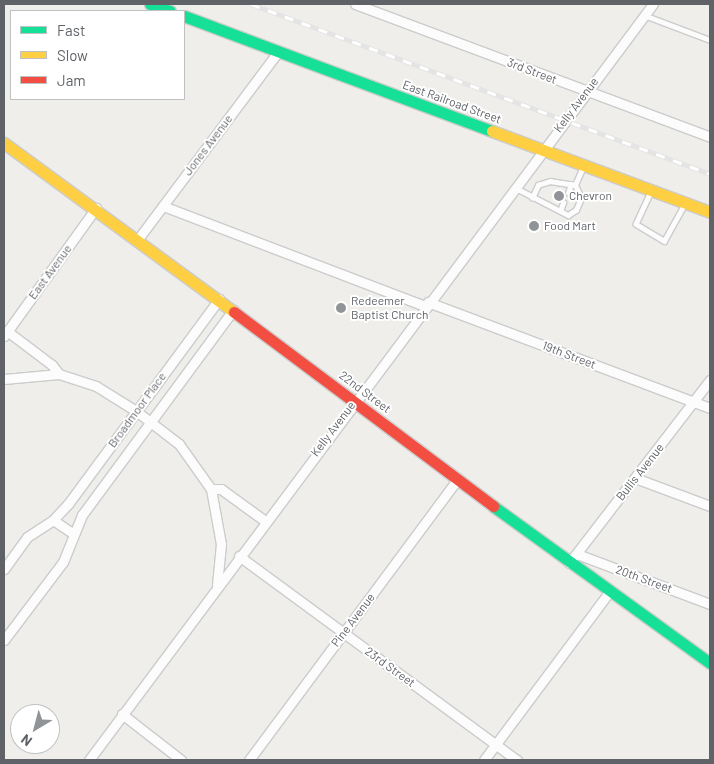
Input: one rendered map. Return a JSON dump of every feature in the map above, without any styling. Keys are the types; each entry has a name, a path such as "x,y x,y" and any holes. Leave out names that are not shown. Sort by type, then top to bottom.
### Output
{"street":[{"path":"150,4 167,10"},
{"name":"3rd Street","path":"354,4 710,137"},
{"name":"Kelly Avenue","path":"89,760 354,401 653,4"},
{"name":"East Railroad Street","path":"185,16 710,212"},
{"name":"Jones Avenue","path":"138,239 278,52"},
{"name":"22nd Street","path":"4,143 219,299 609,592 710,663"},
{"name":"19th Street","path":"163,206 710,408"},
{"name":"East Avenue","path":"5,333 96,208"},
{"name":"Broadmoor Place","path":"4,569 27,538 53,520 219,299"},
{"name":"Broadmoor Place","path":"4,640 63,562 72,534 150,422 233,310"},
{"path":"5,333 52,364 59,374"},
{"path":"4,379 59,374 96,386 136,411 179,444 211,488 221,544 217,586"},
{"name":"Bullis Avenue","path":"569,562 710,380"},
{"path":"635,478 710,506"},
{"name":"Pine Avenue","path":"248,760 458,479"},
{"path":"211,488 221,489 265,521"},
{"path":"53,520 72,534"},
{"name":"20th Street","path":"577,554 710,604"},
{"name":"23rd Street","path":"239,556 517,760"},
{"path":"484,760 609,592"},
{"path":"122,714 181,760"}],"lane":[{"path":"644,15 710,40"},
{"path":"568,193 584,166"},
{"path":"514,187 532,198 568,215 576,210 581,198 573,185 557,182 538,185 532,198"},
{"path":"555,188 557,182"},
{"path":"652,191 636,224 664,241 685,203"},
{"path":"548,205 550,199"},
{"path":"560,211 563,204"}],"railway":[{"path":"251,4 710,174"}],"traffic: fast":[{"path":"150,4 167,10"},
{"path":"185,16 492,131"},
{"path":"493,506 710,663"}],"traffic: slow":[{"path":"492,131 710,212"},
{"path":"4,143 234,312"}],"traffic: jam":[{"path":"234,312 493,506"}],"place":[{"name":"Chevron","path":"559,196"},
{"name":"Food Mart","path":"534,226"},
{"name":"Redeemer Baptist Church","path":"341,308"}]}
